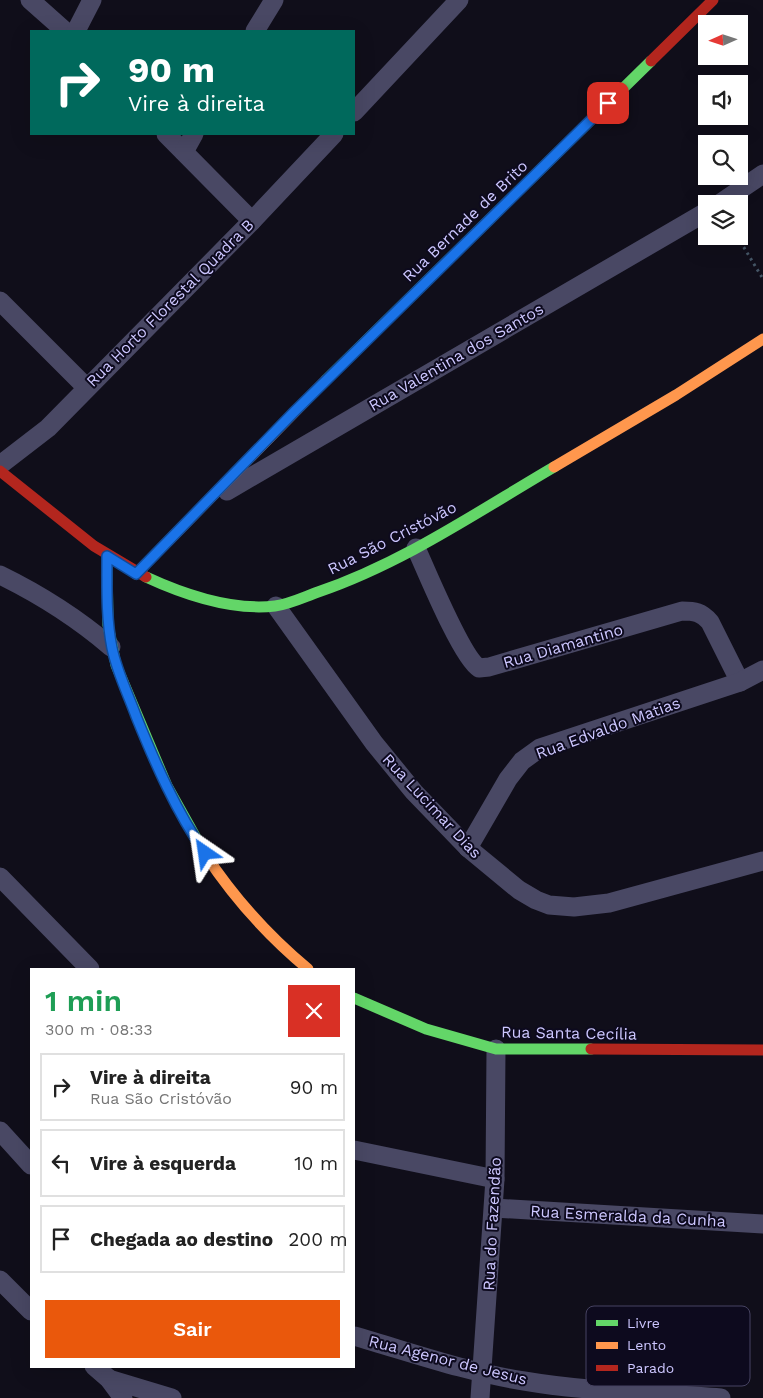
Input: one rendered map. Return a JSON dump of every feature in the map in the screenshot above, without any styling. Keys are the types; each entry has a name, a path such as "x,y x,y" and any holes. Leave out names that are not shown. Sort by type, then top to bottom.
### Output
{"street":[{"path":"30,0 64,30"},
{"path":"77,30 92,0"},
{"path":"256,30 274,0"},
{"path":"355,111 459,0"},
{"name":"Rua Bernade de Brito","path":"136,574 294,412 713,0"},
{"path":"167,135 252,221"},
{"path":"184,152 193,135"},
{"name":"Rua Horto Florestal Quadra B","path":"0,465 48,428 86,387 252,221 333,135"},
{"path":"732,195 763,174"},
{"name":"Rua Valentina dos Santos","path":"206,503 698,217"},
{"path":"0,301 86,387"},
{"name":"Rua São Cristóvão","path":"0,471 107,556 136,574 175,590 204,599 237,604 276,606 329,589 416,548 611,433 763,340"},
{"name":"Rua Diamantino","path":"416,548 440,602 469,658 479,668 489,667 682,612 693,611 703,613 710,622 740,682"},
{"path":"107,556 106,596 111,647 119,674 150,751 194,838 236,899 263,932 307,968"},
{"path":"0,575 33,591 82,622 111,647"},
{"name":"Rua Lucimar Dias","path":"276,606 374,743 414,792 468,848 519,890 536,900 549,905 574,907 609,903 763,861"},
{"name":"Rua Edvaldo Matias","path":"468,848 508,779 522,761 540,748 740,682 763,670"},
{"path":"0,877 89,968"},
{"name":"Rua Santa Cecília","path":"355,998 426,1029 496,1049 763,1050"},
{"name":"Rua do Fazendão","path":"480,1398 494,1208 496,1049"},
{"path":"0,1131 30,1164"},
{"path":"355,1150 495,1179"},
{"name":"Rua Esmeralda da Cunha","path":"494,1208 763,1224"},
{"path":"0,1280 30,1310"},
{"name":"Rua Agenor de Jesus","path":"355,1336 483,1373 524,1381 588,1389 721,1398"},
{"path":"96,1368 109,1379 124,1398"},
{"path":"109,1379 172,1398"}],"path":[{"path":"742,245 763,279"}],"traffic: fast":[{"path":"326,380 651,61"},
{"path":"146,577 176,590 225,604 258,607 286,604 349,580 410,552 554,467"},
{"path":"107,557 108,625 116,665 167,786 205,854"},
{"path":"355,998 426,1029 496,1049 591,1049"}],"traffic: slow":[{"path":"554,467 676,395 763,339"},
{"path":"136,574 326,380"},
{"path":"205,854 252,915 307,968"}],"traffic: jam":[{"path":"651,61 713,0"},
{"path":"0,471 94,546 146,577"},
{"path":"591,1049 763,1050"}],"route":[{"path":"205,853 194,838 150,751 119,674 111,647 106,596 107,556 136,574 294,412 608,103"}]}
